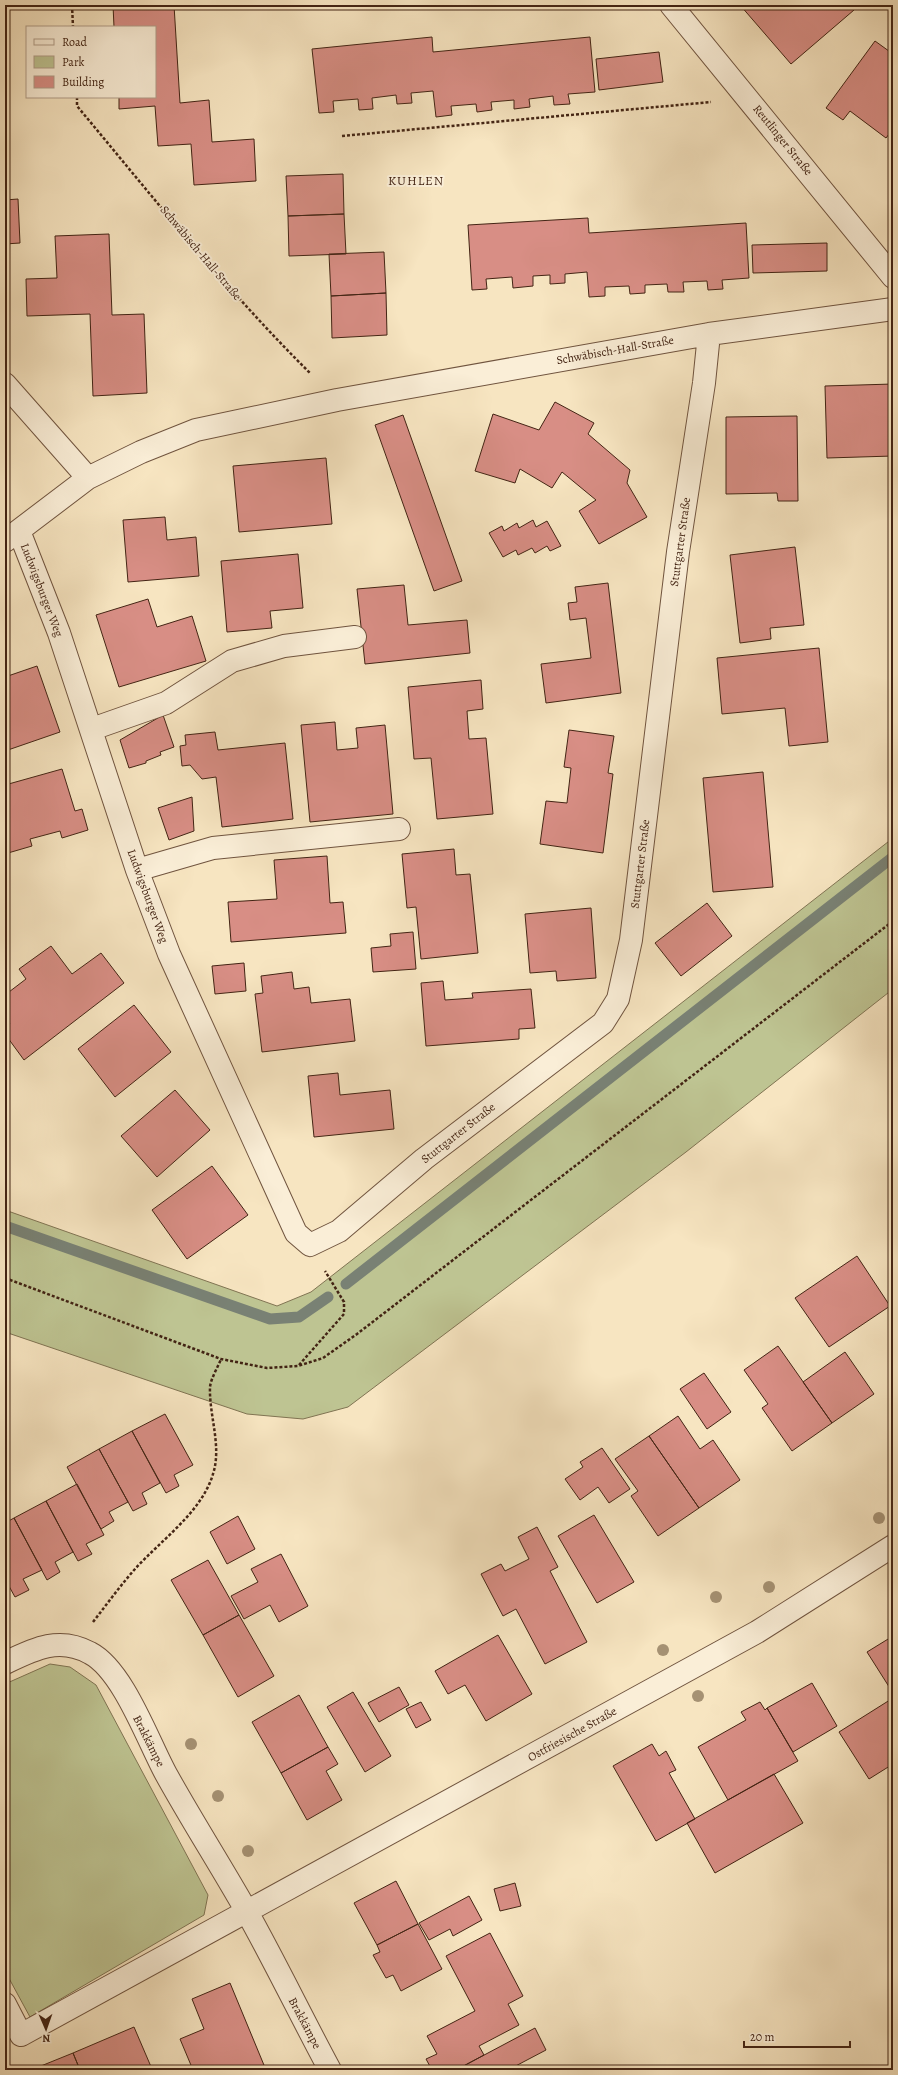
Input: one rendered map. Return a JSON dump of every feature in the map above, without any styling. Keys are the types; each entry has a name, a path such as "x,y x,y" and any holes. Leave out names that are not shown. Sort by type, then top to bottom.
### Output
{"street":[{"name":"Reutlinger Straße","path":"671,5 749,98 893,276"},
{"name":"Schwäbisch-Hall-Straße","path":"12,536 88,478 141,452 196,430 337,400 709,334 893,309"},
{"name":"Stuttgarter Straße","path":"310,1245 340,1232 424,1159 542,1067 603,1022 618,999 626,970 631,940 678,552 704,383 709,334"},
{"path":"5,384 88,478"},
{"name":"Ludwigsburger Weg","path":"12,536 56,626 92,729 138,870 169,954 296,1233 310,1245"},
{"path":"92,729 166,703 232,661 284,646 355,637"},
{"path":"138,870 213,848 399,829"},
{"name":"Ostfriesische Straße","path":"247,1913 757,1632 893,1546"},
{"name":"Brakkämpe","path":"5,1663 28,1651 48,1645 74,1646 92,1653 107,1666 123,1688 166,1774 247,1913 330,2070"},
{"path":"5,2004 21,2035 247,1913"}],"path":[{"path":"72,5 73,26"},
{"name":"Schwäbisch-Hall-Straße","path":"77,98 77,106 211,266 275,338 337,400"},
{"path":"342,136 749,98"},
{"path":"5,1278 221,1359 267,1368 298,1366 323,1358 357,1334 893,921"},
{"path":"298,1366 344,1314 344,1302 324,1271"},
{"path":"74,1646 135,1569 193,1509 207,1490 214,1473 216,1451 210,1386 221,1359"}],"green space":[{"path":"893,838 893,989 686,1152 348,1407 303,1419 247,1414 5,1332 5,1210 277,1306 311,1292"},
{"path":"50,1664 70,1667 96,1685 208,1895 204,1915 30,2017 5,1971 5,1684"}],"building":[{"path":"113,5 174,5 180,103 209,100 212,142 254,139 256,181 194,185 191,144 158,146 155,106 119,109 119,98 156,98 156,26 114,26"},
{"path":"740,5 850,5 854,10 791,64"},
{"path":"432,37 433,52 590,37 595,92 568,94 570,104 554,105 553,96 529,99 530,107 514,109 514,100 491,102 492,110 477,112 476,104 451,106 452,115 436,117 433,91 411,93 412,103 397,104 396,95 372,98 373,109 359,110 358,99 333,101 334,112 319,113 312,49"},
{"path":"875,41 893,54 893,129 886,138 850,111 843,120 826,108"},
{"path":"659,52 663,82 599,90 596,59"},
{"path":"343,174 344,214 288,216 286,176"},
{"path":"18,199 20,243 5,244 5,200"},
{"path":"344,214 346,254 289,256 288,216"},
{"path":"588,218 589,233 746,223 749,278 722,280 723,289 708,290 707,281 683,282 684,292 668,292 667,284 645,285 645,293 630,294 629,286 605,287 605,296 589,297 587,272 565,274 565,283 550,284 550,275 533,276 533,286 513,288 512,277 486,279 487,289 472,290 468,225"},
{"path":"109,234 112,315 144,314 147,393 93,396 90,314 27,316 26,279 57,278 55,236"},
{"path":"827,243 827,271 753,273 752,245"},
{"path":"384,252 386,293 331,296 329,254"},
{"path":"386,293 387,335 332,338 331,296"},
{"path":"893,384 893,456 827,458 825,386"},
{"path":"555,402 594,423 588,434 630,470 627,483 647,517 599,544 579,511 596,500 562,472 552,488 520,469 515,483 475,471 493,414 539,430"},
{"path":"403,415 462,581 434,591 375,425"},
{"path":"797,416 798,501 778,501 777,493 726,494 726,417"},
{"path":"326,458 332,524 239,532 233,466"},
{"path":"165,517 167,540 196,537 199,576 128,582 123,520"},
{"path":"533,520 536,527 547,521 561,546 550,551 547,546 535,553 532,548 518,555 516,550 503,557 489,533 502,526 504,531 517,523 519,528"},
{"path":"795,547 804,625 770,628 771,639 740,643 730,555"},
{"path":"298,554 303,608 270,611 272,628 227,632 221,561"},
{"path":"608,583 621,693 546,703 541,664 591,658 586,618 570,620 568,603 577,602 575,587"},
{"path":"404,585 408,625 467,620 470,653 365,664 357,589"},
{"path":"148,599 157,627 192,616 206,661 119,687 96,615"},
{"path":"819,648 828,742 789,746 785,708 722,714 717,658"},
{"path":"37,666 60,732 5,751 5,677"},
{"path":"481,680 483,709 467,711 469,739 486,738 493,814 437,819 431,758 414,759 408,687"},
{"path":"163,715 174,747 160,752 161,755 146,761 146,763 129,768 120,740"},
{"path":"335,722 337,750 358,748 356,728 385,725 393,814 310,822 301,725"},
{"path":"569,730 614,736 608,773 613,774 603,853 540,844 546,801 567,803 571,768 564,767"},
{"path":"215,732 218,750 285,743 293,819 222,827 216,777 202,779 190,765 182,766 180,746 186,745 185,735"},
{"path":"62,769 75,811 82,809 88,830 62,838 60,831 30,839 32,846 8,853 5,842 5,833 7,832 5,785"},
{"path":"763,772 773,887 713,892 703,778"},
{"path":"192,797 194,831 169,840 158,808"},
{"path":"454,849 456,875 470,874 478,953 421,959 416,907 407,908 402,854"},
{"path":"327,856 330,903 343,902 346,933 231,942 228,902 277,899 274,860"},
{"path":"707,903 732,936 681,976 655,943"},
{"path":"591,908 596,978 557,981 556,971 530,973 525,914"},
{"path":"413,932 416,969 373,972 371,948 391,946 390,934"},
{"path":"51,946 72,974 101,953 124,983 24,1060 5,1034 5,1028 10,1024 5,1018 5,995 26,979 19,969"},
{"path":"244,963 246,991 215,994 212,966"},
{"path":"292,972 294,989 309,987 311,1003 350,999 355,1041 262,1052 255,994 263,993 261,976"},
{"path":"443,981 445,1000 473,998 472,993 531,989 535,1028 519,1029 519,1039 426,1046 421,983"},
{"path":"134,1005 171,1052 115,1097 78,1049"},
{"path":"338,1073 340,1095 390,1090 394,1129 314,1137 308,1076"},
{"path":"175,1090 210,1130 157,1177 121,1136"},
{"path":"212,1166 248,1215 187,1259 152,1210"},
{"path":"857,1256 890,1306 829,1347 795,1298"},
{"path":"778,1346 832,1423 792,1451 762,1408 768,1404 744,1370"},
{"path":"845,1352 874,1394 832,1423 803,1382"},
{"path":"704,1373 731,1412 707,1429 680,1389"},
{"path":"165,1414 193,1465 174,1475 179,1486 166,1493 132,1431"},
{"path":"678,1416 700,1449 713,1440 740,1480 699,1508 649,1436"},
{"path":"132,1431 160,1483 142,1493 147,1504 133,1511 99,1449"},
{"path":"649,1436 699,1508 658,1536 631,1496 638,1491 615,1459"},
{"path":"602,1448 630,1489 609,1503 598,1487 580,1500 565,1479 583,1467 580,1462"},
{"path":"99,1449 128,1502 109,1512 114,1521 101,1529 67,1467"},
{"path":"77,1484 104,1535 86,1544 92,1554 78,1561 46,1501"},
{"path":"46,1501 73,1552 55,1562 60,1572 47,1580 14,1518"},
{"path":"594,1515 634,1582 597,1603 558,1536"},
{"path":"238,1516 255,1549 227,1564 210,1532"},
{"path":"14,1518 42,1570 23,1579 29,1590 15,1597 5,1579 5,1523"},
{"path":"537,1527 558,1567 550,1571 587,1642 545,1664 516,1609 503,1616 481,1574 501,1564 505,1571 529,1559 518,1537"},
{"path":"281,1554 308,1606 279,1622 270,1605 244,1619 231,1596 258,1582 251,1569"},
{"path":"208,1560 239,1615 203,1635 171,1580"},
{"path":"239,1615 274,1676 238,1697 203,1635"},
{"path":"498,1635 532,1694 486,1721 465,1685 448,1694 435,1671"},
{"path":"893,1636 893,1693 867,1652"},
{"path":"812,1683 837,1726 793,1752 767,1708"},
{"path":"399,1687 409,1705 379,1722 368,1703"},
{"path":"353,1692 391,1756 365,1772 327,1707"},
{"path":"299,1695 328,1747 281,1773 252,1722"},
{"path":"893,1698 893,1764 869,1779 839,1732"},
{"path":"421,1702 431,1720 416,1728 406,1709"},
{"path":"760,1702 765,1710 767,1708 798,1761 728,1800 698,1747 746,1720 741,1712"},
{"path":"652,1744 659,1756 666,1751 676,1770 669,1773 695,1819 656,1841 613,1766"},
{"path":"328,1747 338,1764 326,1771 342,1800 307,1820 281,1773"},
{"path":"774,1774 803,1823 715,1873 687,1823"},
{"path":"396,1881 418,1924 377,1945 354,1903"},
{"path":"515,1883 521,1906 500,1911 494,1889"},
{"path":"469,1896 482,1920 453,1936 450,1929 429,1940 419,1923"},
{"path":"418,1924 442,1969 401,1991 393,1975 386,1978 373,1955 380,1952 377,1945"},
{"path":"490,1933 523,1996 508,2004 519,2025 479,2046 484,2055 456,2070 432,2070 426,2059 437,2054 427,2036 475,2011 446,1956"},
{"path":"230,1983 266,2070 193,2070 180,2039 204,2029 192,1999"},
{"path":"134,2027 152,2069 80,2070 73,2053"},
{"path":"535,2028 546,2050 508,2070 456,2070"},
{"path":"73,2053 80,2070 31,2070"}],"waterway":[{"path":"346,1284 893,857"},
{"path":"5,1226 270,1319 299,1317 328,1297"}],"district":[{"name":"KUHLEN","path":"416,180"}]}
